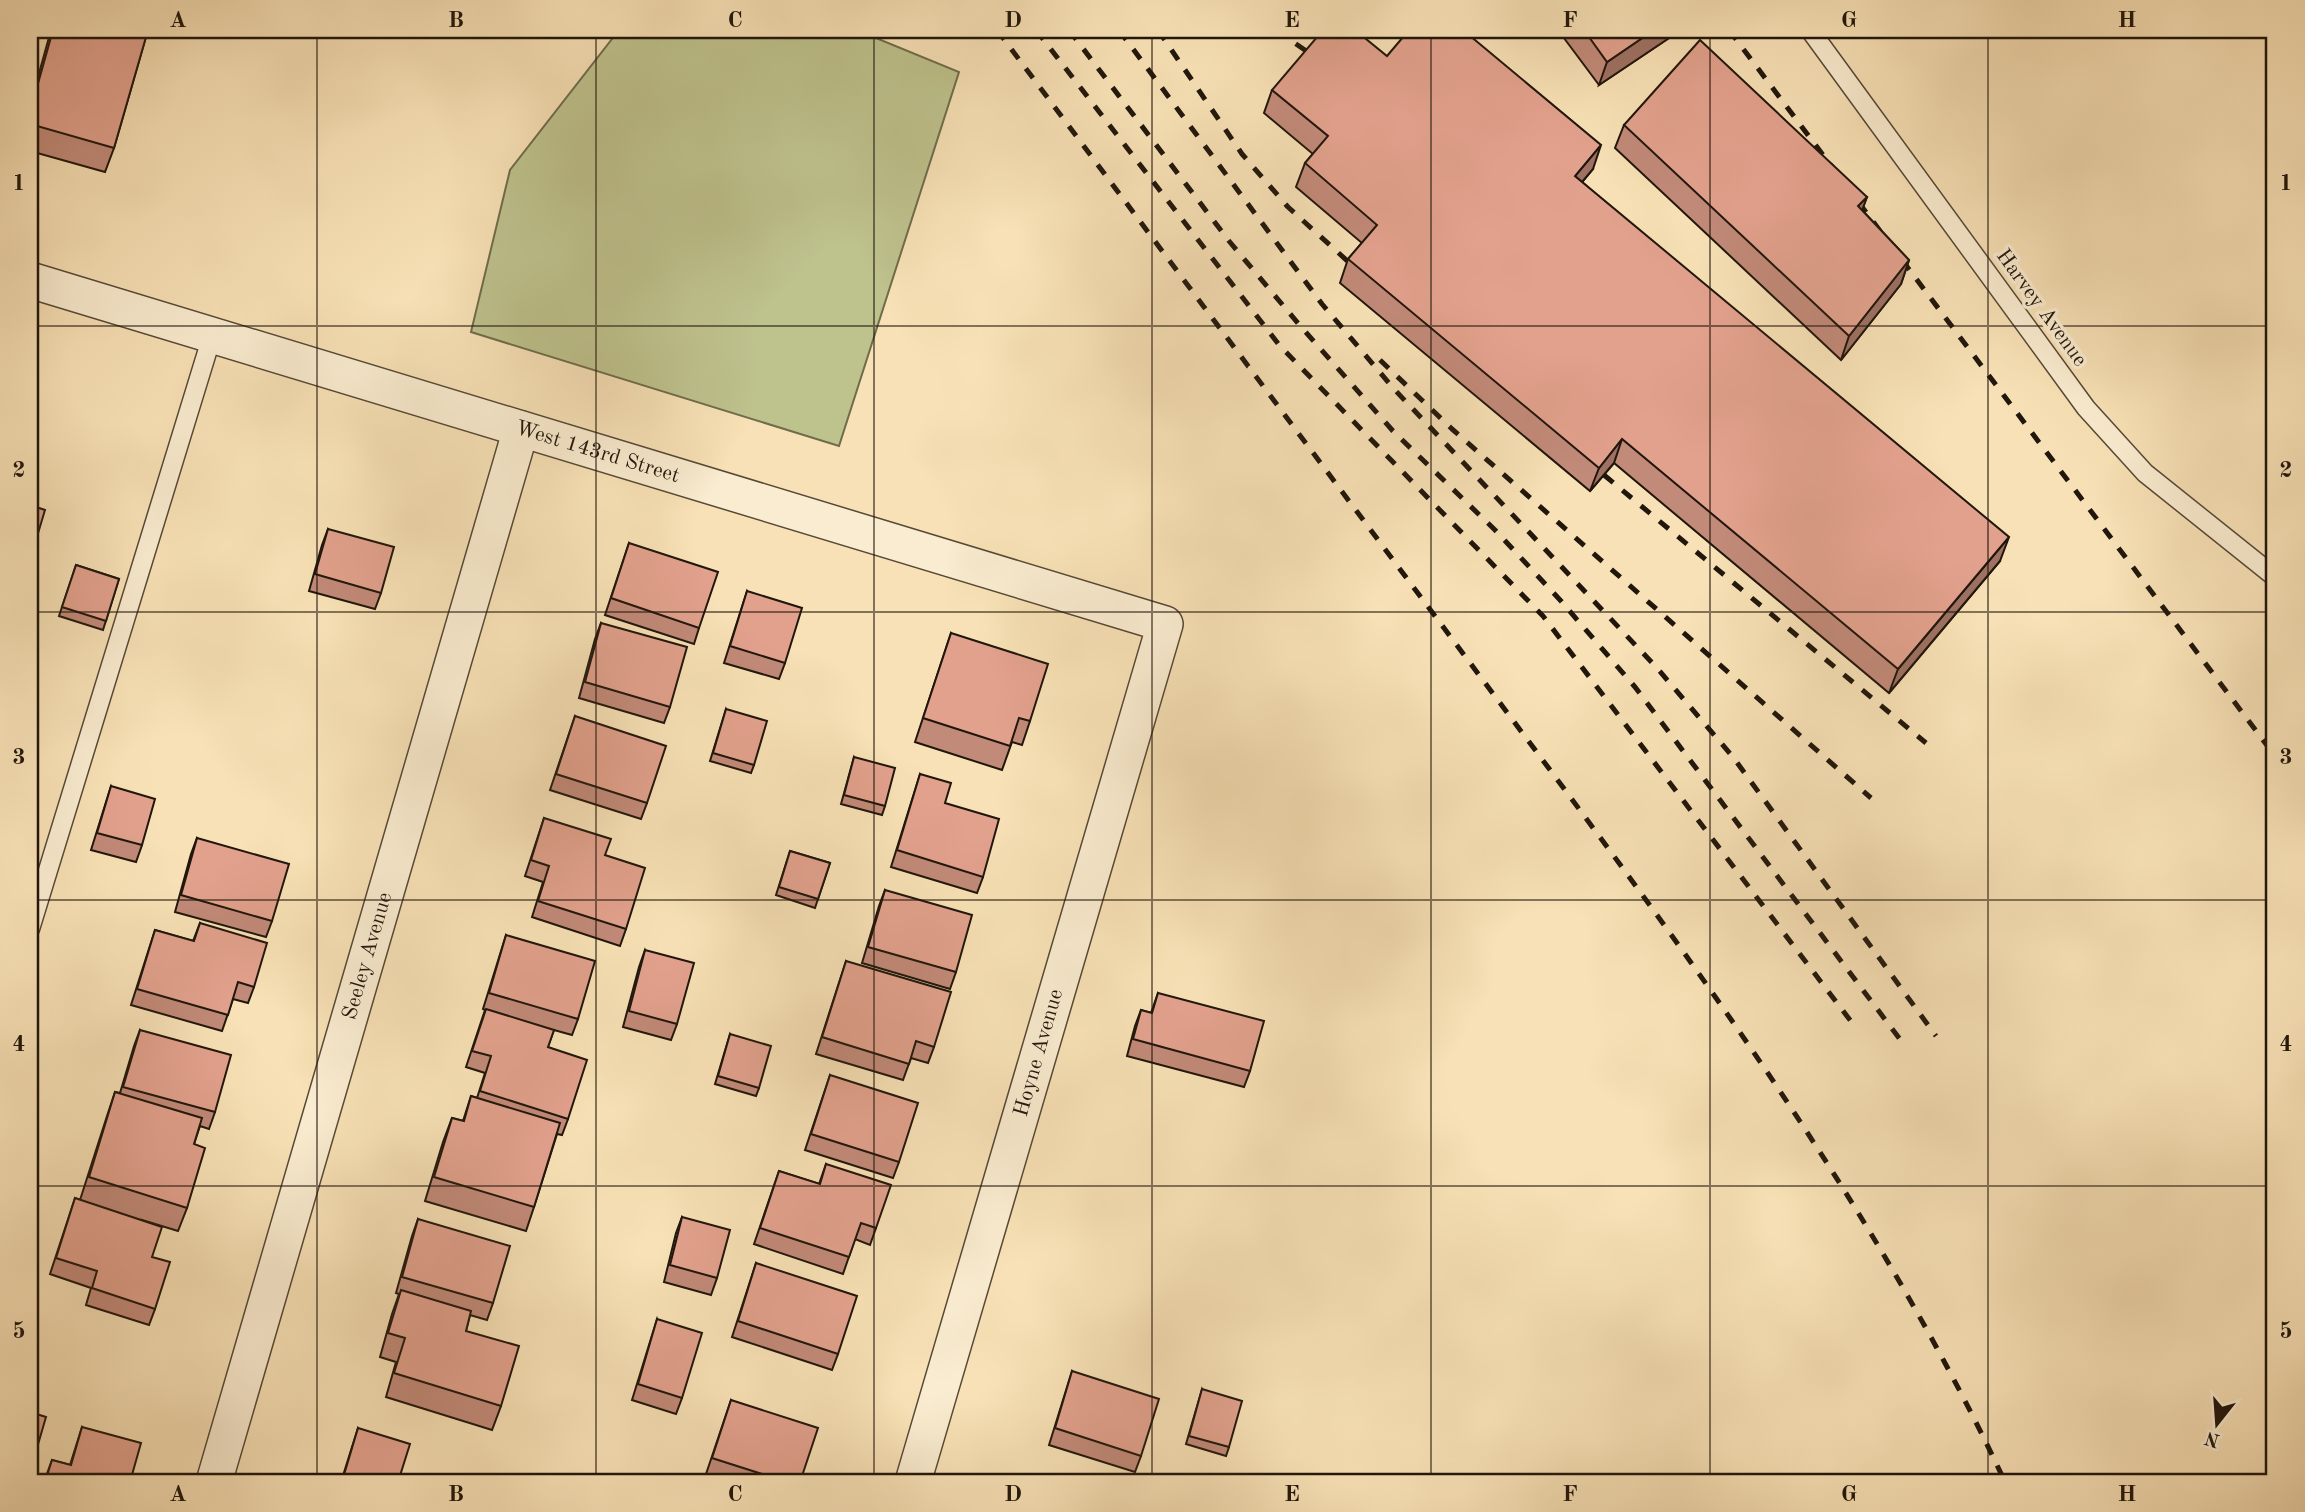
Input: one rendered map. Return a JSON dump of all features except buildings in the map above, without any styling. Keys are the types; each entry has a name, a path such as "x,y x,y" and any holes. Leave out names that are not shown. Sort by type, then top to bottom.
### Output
{"street":[{"name":"West 143rd Street","path":"30,279 1165,624"},
{"name":"Seeley Avenue","path":"214,1482 521,429"},
{"name":"Hoyne Avenue","path":"913,1482 1165,624"}],"lane":[{"name":"Harvey Avenue","path":"1810,30 2086,408 2145,473 2275,577"},
{"path":"30,929 212,336"}],"green space":[{"path":"619,30 859,31 959,72 839,446 471,332 510,170"}],"railway":[{"path":"997,30 1572,799 1774,1082 1897,1278 1953,1379 2005,1482"},
{"path":"1036,30 1280,346 1543,616 1853,1024"},
{"path":"1069,30 1229,241 1302,328 1393,431 1495,530 1561,601 1635,687 1902,1042"},
{"path":"1119,30 1322,304 1394,389 1657,668 1733,757 1936,1036"},
{"path":"1158,30 1242,154 1288,207 1354,267"},
{"path":"1276,30 1312,55"},
{"path":"1729,30 2275,756"},
{"path":"1380,360 1452,429 1871,798"},
{"path":"1604,475 1926,743"}]}
